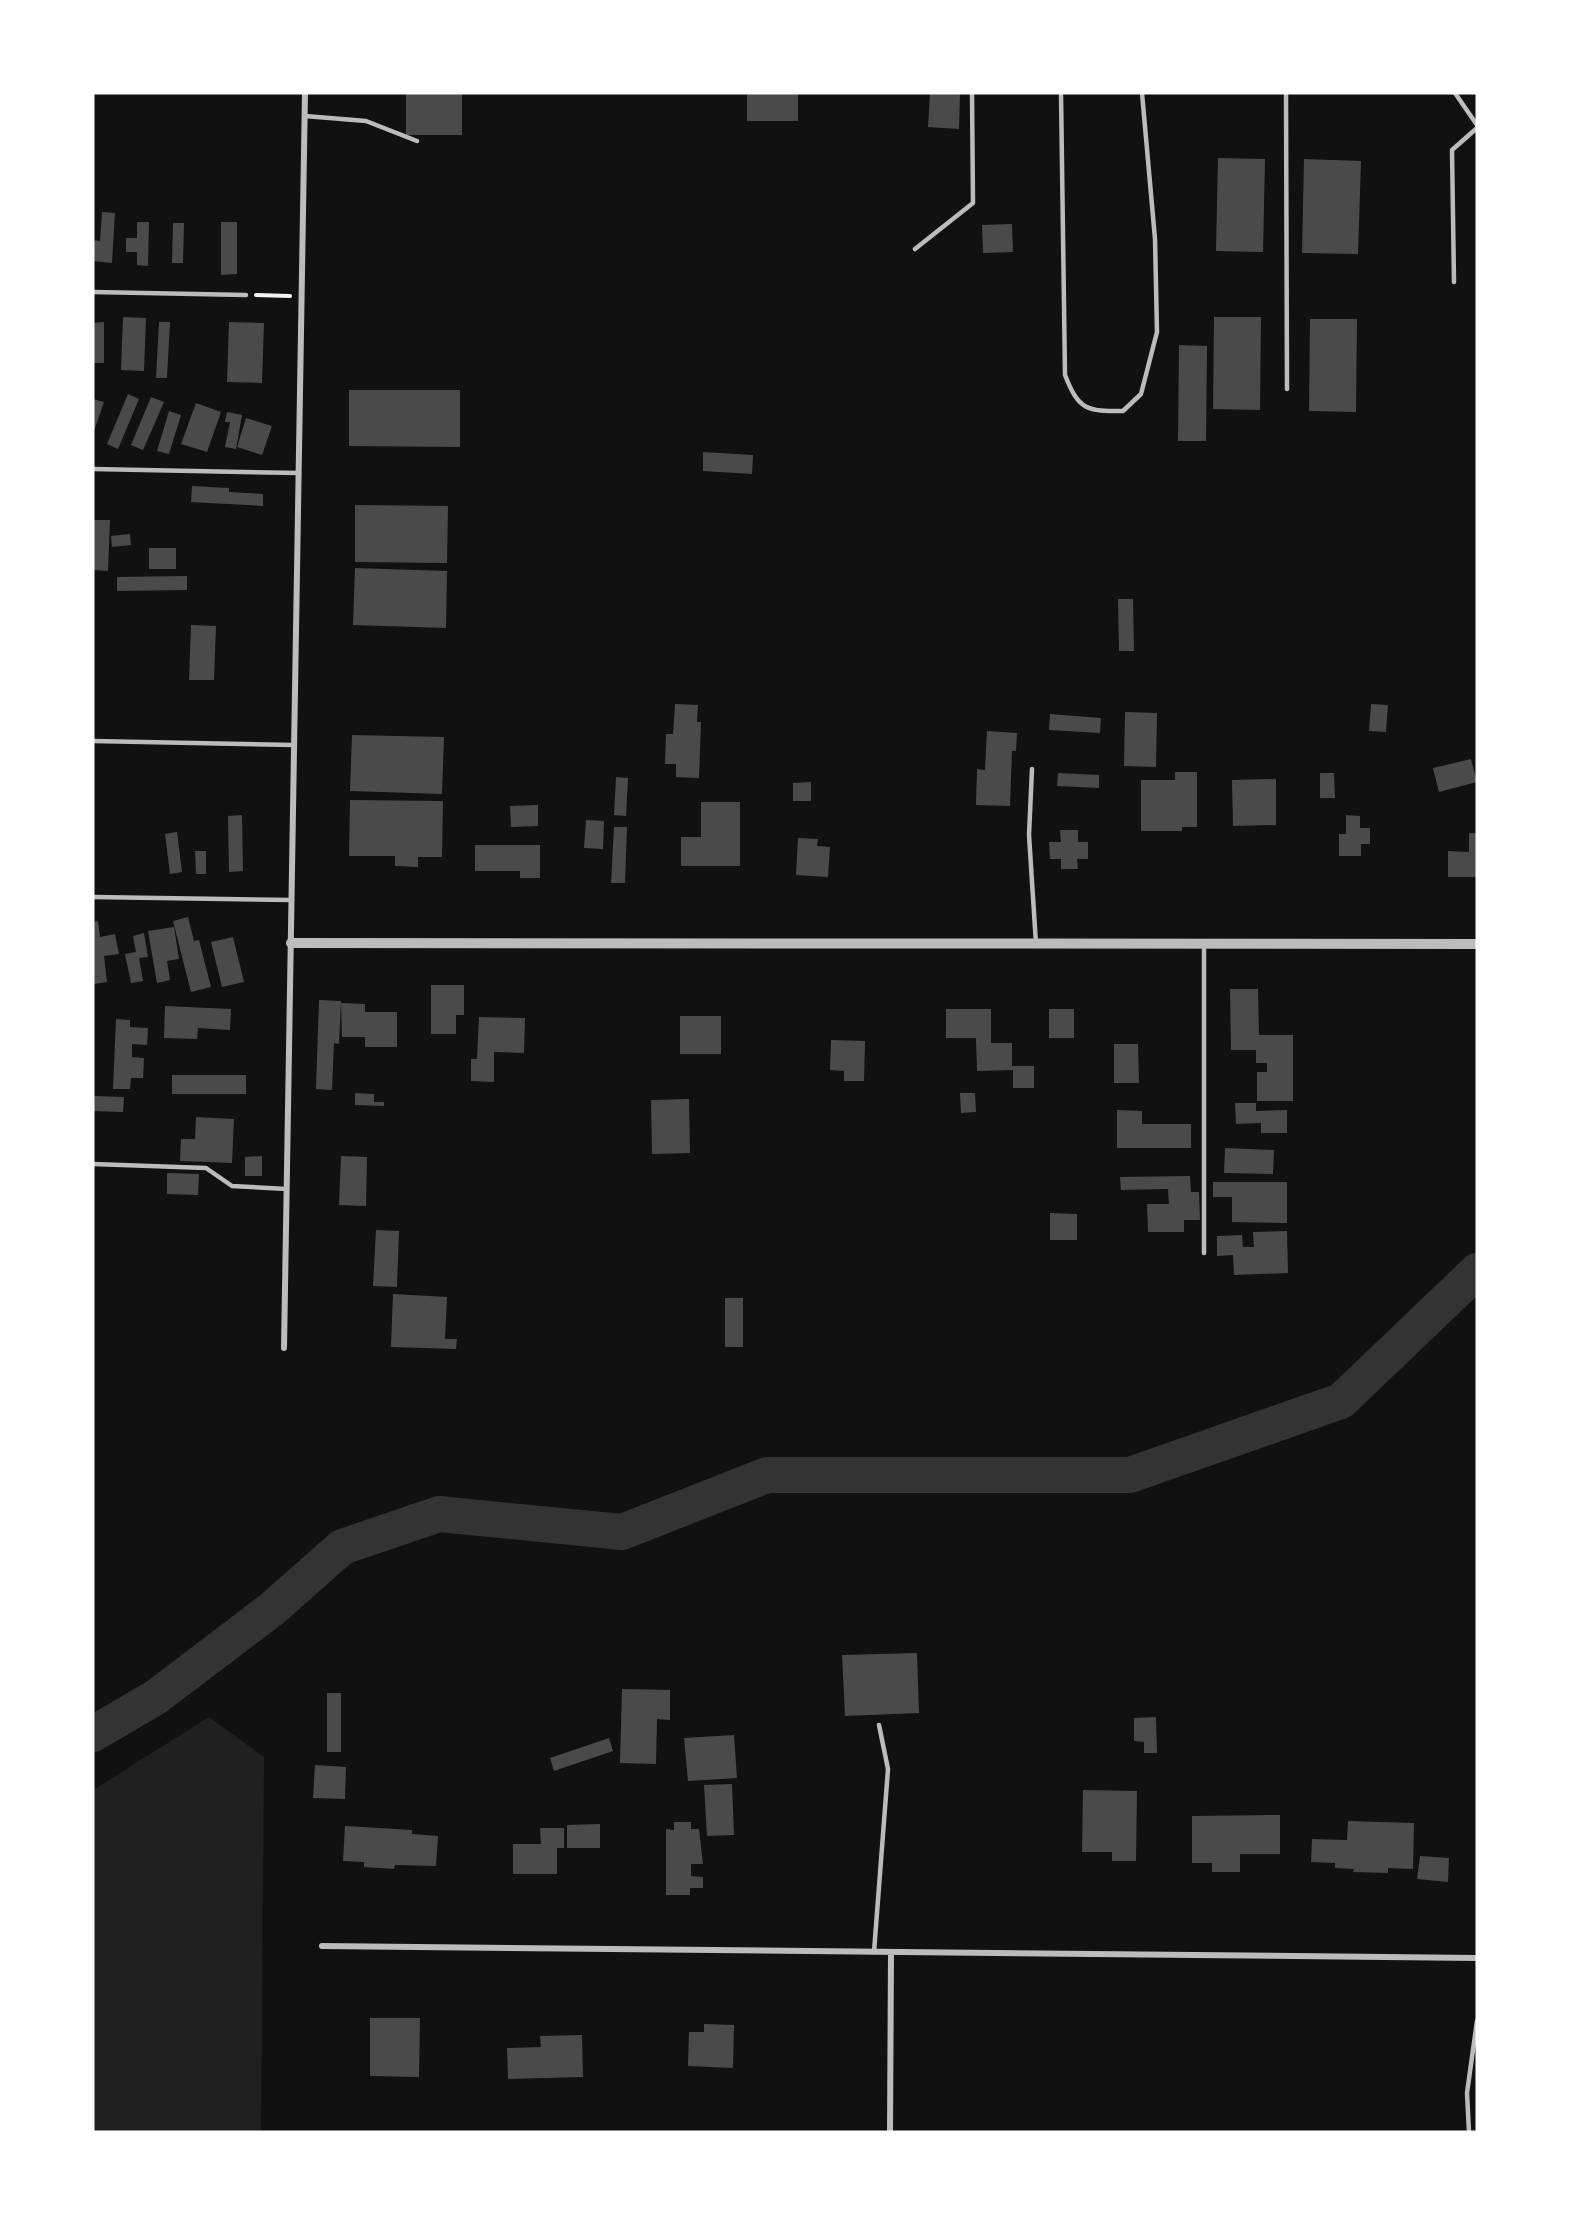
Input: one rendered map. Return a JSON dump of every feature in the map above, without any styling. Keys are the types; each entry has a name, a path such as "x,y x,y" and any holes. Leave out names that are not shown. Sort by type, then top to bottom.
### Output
{"street":[{"path":"284,1348 305,93"},
{"path":"291,943 1477,944"},
{"path":"322,1946 1477,1958"},
{"path":"890,2132 891,1952"}],"lane":[{"path":"915,249 973,203 972,93"},
{"path":"1061,93 1065,375 1074,398 1095,411 1123,411 1141,394 1157,332 1155,239 1142,93"},
{"path":"1286,93 1287,389"},
{"path":"1454,282 1452,150 1477,127 1455,93"},
{"path":"305,116 366,121 417,141"},
{"path":"93,292 246,295"},
{"path":"93,469 298,472"},
{"path":"93,741 294,745"},
{"path":"1032,769 1029,835 1036,944"},
{"path":"93,897 291,900"},
{"path":"1204,944 1204,1253"},
{"path":"93,1164 206,1168 232,1186 287,1189"},
{"path":"874,1952 888,1769 879,1725"},
{"path":"1468,2132 1467,2093 1477,2021"}],"path":[{"path":"246,295 303,296"}],"shaded area":[{"path":"209,1717 264,1757 261,2132 93,2132 93,1790"}],"building":[{"path":"406,93 462,93 462,135 406,135"},
{"path":"747,93 798,93 798,121 747,121"},
{"path":"930,93 960,93 959,129 928,127"},
{"path":"1218,158 1265,159 1263,252 1216,251"},
{"path":"1304,159 1361,161 1358,254 1302,253"},
{"path":"102,212 115,213 112,263 93,261 93,240 100,241"},
{"path":"137,222 149,222 148,266 137,265 137,252 126,252 126,238 137,238"},
{"path":"221,222 237,222 237,274 221,275"},
{"path":"173,223 184,223 183,263 172,263"},
{"path":"1012,224 1013,252 983,253 982,225"},
{"path":"123,317 146,318 144,371 121,370"},
{"path":"1214,317 1261,317 1260,410 1213,409"},
{"path":"1310,319 1357,319 1356,412 1309,411"},
{"path":"104,322 104,363 93,363 93,323"},
{"path":"159,322 170,322 167,378 156,378"},
{"path":"229,322 264,323 262,383 227,382"},
{"path":"1179,345 1207,346 1206,441 1178,441"},
{"path":"349,390 460,390 460,447 349,446"},
{"path":"128,394 139,399 118,449 107,444"},
{"path":"151,397 164,402 143,450 131,445"},
{"path":"93,399 104,402 93,434"},
{"path":"196,403 221,412 207,452 181,444"},
{"path":"169,411 181,415 169,454 157,451"},
{"path":"227,412 242,415 236,449 225,447 230,422 225,422"},
{"path":"246,418 272,426 262,455 237,447"},
{"path":"703,452 753,455 752,474 703,471"},
{"path":"192,486 229,488 229,492 263,494 263,506 191,502"},
{"path":"355,505 448,506 447,563 355,562"},
{"path":"93,520 110,520 108,571 93,570"},
{"path":"130,534 131,545 112,547 111,536"},
{"path":"149,548 176,548 176,569 149,569"},
{"path":"355,568 447,571 446,628 353,625"},
{"path":"187,576 187,590 117,591 117,577"},
{"path":"1118,599 1133,599 1134,651 1119,651"},
{"path":"191,625 216,626 214,680 189,680"},
{"path":"675,704 698,705 697,722 701,722 699,778 676,777 676,764 665,764 666,734 673,734"},
{"path":"1371,704 1388,705 1386,732 1369,731"},
{"path":"1125,712 1157,713 1156,767 1124,766"},
{"path":"1050,714 1101,718 1100,733 1049,730"},
{"path":"987,731 1017,733 1016,751 1012,751 1010,806 976,805 977,769 985,770"},
{"path":"352,735 444,737 442,794 350,791"},
{"path":"1471,759 1477,782 1439,792 1433,768"},
{"path":"1175,772 1197,772 1197,827 1182,827 1182,831 1141,831 1141,780 1175,780"},
{"path":"1058,773 1099,775 1099,788 1057,786"},
{"path":"1320,773 1334,773 1335,798 1320,798"},
{"path":"616,777 628,778 626,816 614,815"},
{"path":"1276,779 1276,825 1233,826 1232,780"},
{"path":"811,782 811,801 793,801 793,783"},
{"path":"350,800 443,801 442,857 418,857 418,867 395,866 395,856 349,856"},
{"path":"701,802 740,802 740,866 681,866 681,837 701,837"},
{"path":"538,805 538,826 511,827 510,806"},
{"path":"242,815 243,871 229,872 228,816"},
{"path":"1346,815 1360,816 1360,828 1370,828 1370,844 1361,844 1361,856 1339,856 1339,834 1346,834"},
{"path":"586,820 604,821 603,849 584,848"},
{"path":"614,827 627,827 625,883 611,883"},
{"path":"1060,830 1078,830 1078,842 1088,842 1088,859 1077,859 1078,869 1061,869 1061,859 1050,859 1049,842 1061,842"},
{"path":"177,832 182,872 170,874 165,834"},
{"path":"1469,833 1477,833 1477,877 1448,877 1448,851 1469,852"},
{"path":"798,838 818,839 817,846 830,847 828,877 796,875"},
{"path":"475,845 540,845 540,878 520,878 520,871 475,871"},
{"path":"195,851 206,851 206,874 196,874"},
{"path":"188,917 194,941 199,940 211,987 191,992 173,921"},
{"path":"98,921 100,937 115,934 119,954 104,956 107,982 94,984 93,922"},
{"path":"174,927 179,959 167,961 170,980 157,983 148,931"},
{"path":"144,933 148,957 139,958 143,981 131,983 125,954 136,952 133,936"},
{"path":"233,937 244,982 222,987 211,942"},
{"path":"431,985 464,985 464,1015 456,1015 456,1034 431,1034"},
{"path":"1230,989 1258,989 1259,1035 1293,1035 1293,1101 1257,1101 1257,1072 1267,1072 1267,1063 1256,1063 1256,1050 1231,1050"},
{"path":"319,1000 341,1001 339,1044 334,1043 332,1090 316,1089"},
{"path":"341,1003 365,1004 365,1012 397,1012 397,1047 365,1047 365,1037 342,1037"},
{"path":"165,1006 231,1009 230,1030 198,1028 197,1039 164,1038"},
{"path":"946,1009 991,1009 991,1043 1012,1043 1012,1066 1034,1066 1034,1088 1013,1088 1013,1070 977,1071 976,1038 946,1038"},
{"path":"1049,1009 1074,1009 1074,1038 1049,1038"},
{"path":"680,1016 721,1016 721,1054 680,1054"},
{"path":"479,1017 525,1018 524,1053 494,1052 494,1082 471,1081 471,1059 477,1059"},
{"path":"116,1019 130,1020 130,1027 148,1028 147,1045 132,1044 132,1057 144,1058 143,1078 131,1078 130,1089 113,1089"},
{"path":"831,1040 865,1041 864,1081 844,1081 844,1071 830,1070"},
{"path":"1114,1044 1138,1044 1139,1083 1114,1083"},
{"path":"172,1075 246,1075 246,1094 172,1094"},
{"path":"355,1093 374,1094 374,1102 384,1102 384,1106 355,1105"},
{"path":"960,1093 975,1093 976,1112 961,1113"},
{"path":"93,1096 124,1097 123,1112 93,1111"},
{"path":"689,1099 690,1153 652,1154 651,1100"},
{"path":"1235,1103 1256,1103 1256,1111 1287,1110 1287,1133 1261,1133 1261,1123 1236,1124"},
{"path":"1117,1110 1142,1111 1142,1124 1191,1124 1191,1148 1117,1148"},
{"path":"196,1117 234,1119 232,1163 180,1161 181,1139 195,1139"},
{"path":"1225,1148 1274,1150 1273,1174 1224,1173"},
{"path":"262,1156 262,1176 245,1176 245,1157"},
{"path":"341,1156 367,1157 366,1206 339,1205"},
{"path":"167,1173 199,1174 198,1195 167,1194"},
{"path":"1190,1176 1191,1192 1199,1192 1200,1220 1184,1220 1184,1232 1148,1232 1147,1204 1169,1204 1168,1189 1121,1190 1120,1177"},
{"path":"1213,1182 1287,1182 1287,1223 1232,1222 1232,1197 1213,1197"},
{"path":"1050,1213 1077,1214 1077,1240 1050,1240"},
{"path":"376,1230 399,1231 397,1287 373,1286"},
{"path":"1287,1231 1288,1273 1234,1275 1233,1255 1217,1256 1217,1236 1242,1235 1243,1247 1254,1247 1253,1232"},
{"path":"393,1294 447,1297 445,1339 457,1339 456,1349 391,1347"},
{"path":"725,1298 743,1298 743,1347 725,1347"},
{"path":"917,1653 919,1713 845,1716 842,1655"},
{"path":"622,1689 670,1690 670,1720 657,1719 656,1764 620,1763"},
{"path":"327,1693 341,1693 341,1752 327,1752"},
{"path":"1156,1717 1157,1753 1144,1753 1144,1742 1134,1741 1134,1718"},
{"path":"734,1735 737,1778 688,1781 684,1738"},
{"path":"609,1738 613,1751 554,1771 550,1758"},
{"path":"315,1765 346,1767 345,1799 313,1798"},
{"path":"732,1784 734,1835 707,1836 704,1785"},
{"path":"1083,1790 1137,1791 1136,1861 1112,1861 1112,1852 1082,1852"},
{"path":"1280,1815 1280,1854 1240,1854 1240,1872 1212,1872 1212,1863 1192,1863 1192,1816"},
{"path":"1348,1821 1414,1823 1413,1869 1388,1868 1388,1873 1353,1872 1354,1869 1335,1868 1335,1863 1311,1862 1312,1839 1347,1840"},
{"path":"674,1822 691,1822 691,1829 699,1829 703,1864 691,1864 691,1876 703,1877 703,1888 690,1888 690,1895 666,1895 666,1829 674,1830"},
{"path":"600,1824 600,1848 567,1848 567,1825"},
{"path":"345,1826 412,1830 412,1834 438,1836 436,1866 395,1865 394,1869 364,1867 364,1862 343,1861"},
{"path":"540,1828 564,1828 564,1848 557,1848 557,1874 513,1874 513,1844 541,1844"},
{"path":"1420,1856 1449,1858 1448,1882 1417,1879"},
{"path":"370,2018 420,2018 419,2077 370,2076"},
{"path":"704,2024 734,2025 733,2068 688,2066 689,2032 704,2032"},
{"path":"582,2035 583,2077 508,2079 507,2048 541,2047 540,2036"}],"waterway":[{"path":"93,1734 156,1697 272,1609 342,1547 439,1514 622,1532 767,1475 1130,1475 1341,1401 1477,1271"}]}
